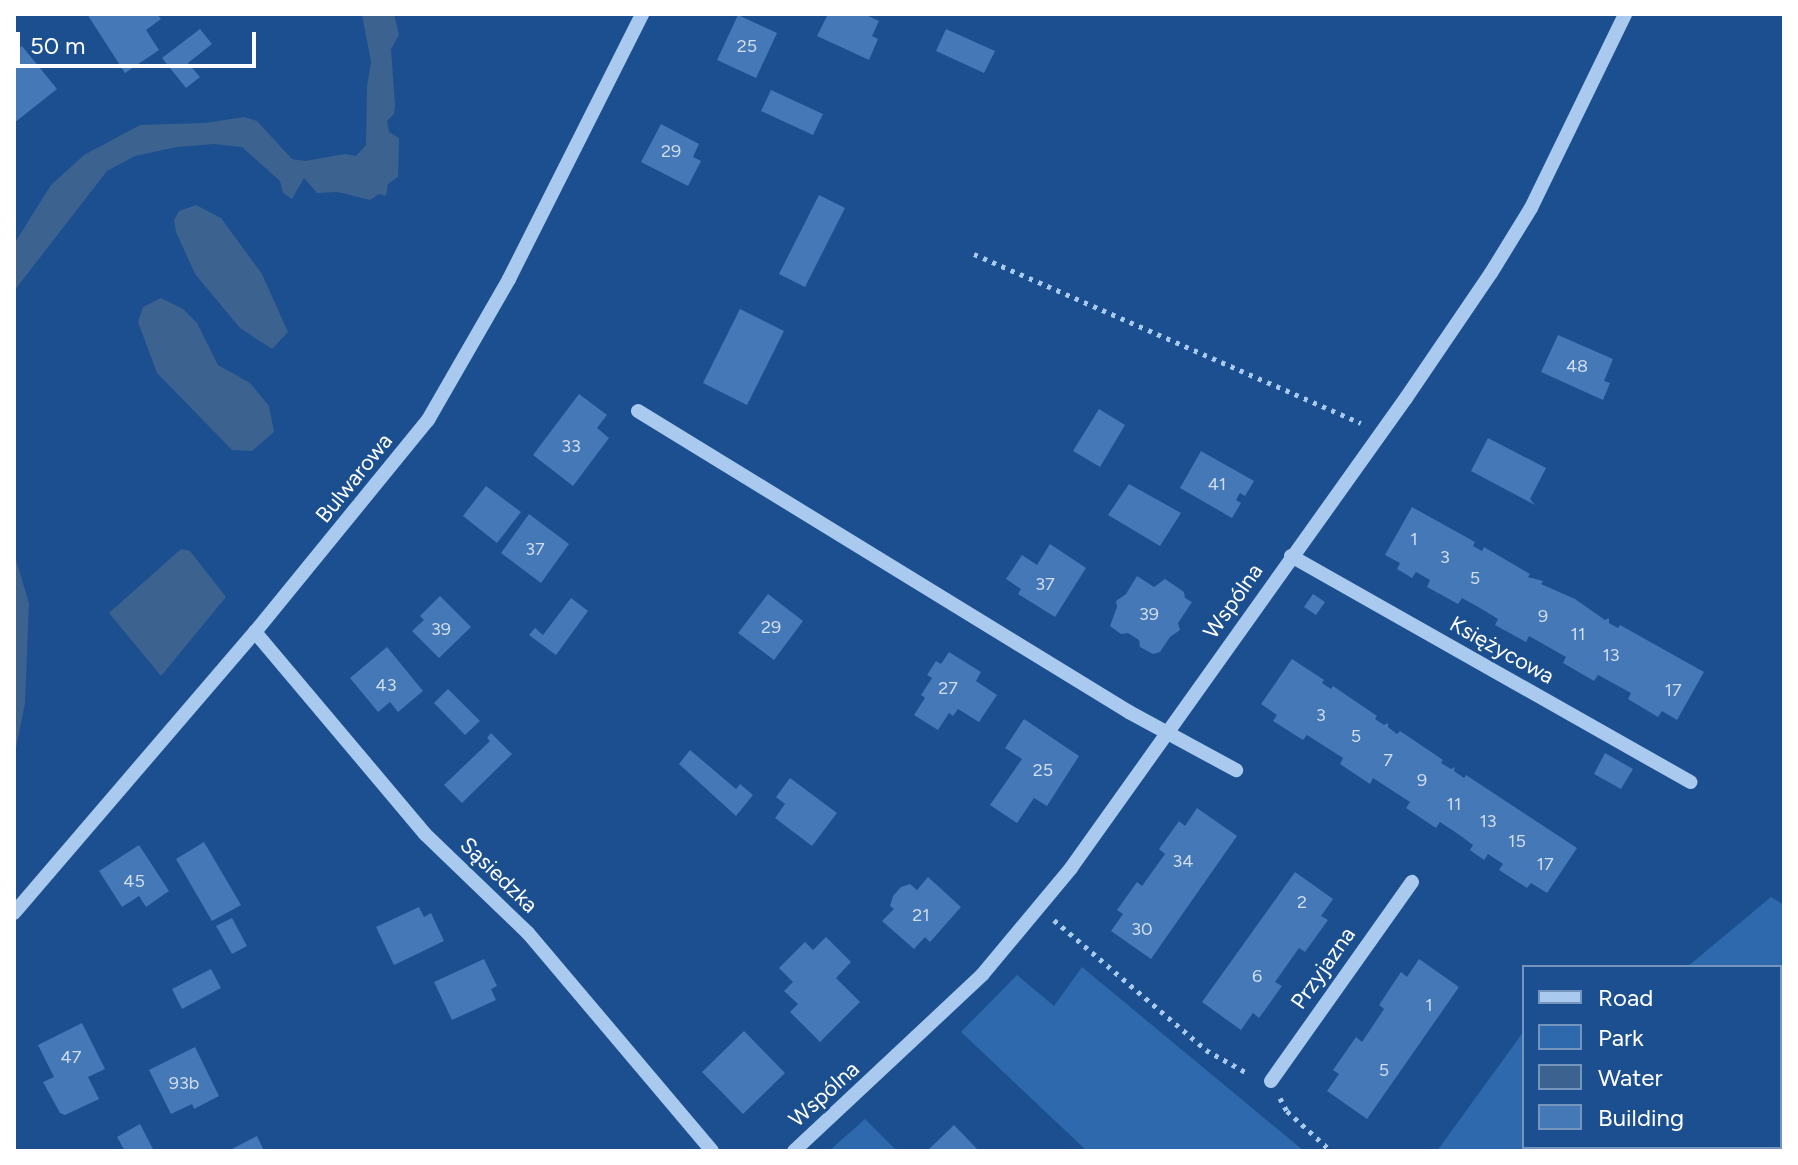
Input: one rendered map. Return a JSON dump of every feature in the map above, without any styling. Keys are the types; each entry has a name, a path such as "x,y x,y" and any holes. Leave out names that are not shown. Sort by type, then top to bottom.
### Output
{"street":[{"name":"Bulwarowa","path":"14,913 403,455 453,382 509,279 642,14"},
{"name":"Wspólna","path":"794,1151 937,1020 1012,944 1039,910 1461,318 1531,208 1625,14"},
{"path":"638,411 1129,712 1236,770"},
{"name":"Księżycowa","path":"1291,556 1691,782"},
{"name":"Sąsiedzka","path":"255,632 425,834 528,933 712,1151"},
{"name":"Przyjazna","path":"1271,1081 1412,882"}],"path":[{"path":"974,254 1325,404 1381,433"},
{"path":"1039,910 1206,1050 1238,1070 1271,1081 1287,1111 1331,1151"}],"green space":[{"path":"1771,897 1784,905 1784,1091 1782,965 1689,965"},
{"path":"1082,967 1304,1151 1087,1151 961,1032 1017,975 1054,1006"},
{"path":"1522,1034 1522,1149 1640,1149 1638,1151 1437,1151"},
{"path":"865,1119 897,1151 829,1151"}],"water":[{"path":"362,14 394,14 399,35 391,49 395,105 394,114 387,121 389,132 399,138 398,177 388,184 386,196 379,194 370,200 338,192 317,193 304,178 292,199 283,193 280,181 242,147 214,144 177,147 135,156 107,171 14,291 14,244 51,185 84,155 140,125 205,123 244,117 257,121 292,159 305,161 345,154 356,156 366,145 367,86 371,62"},
{"path":"196,205 221,218 262,274 288,332 272,349 240,328 195,274 176,232 174,220 179,211"},
{"path":"161,298 183,309 197,323 218,365 250,383 269,406 274,432 252,451 232,450 157,373 138,322 143,307"},
{"path":"181,549 190,551 226,597 161,676 109,613"},
{"path":"14,553 29,603 25,703 14,758"}],"building":[{"path":"87,14 157,14 161,19 146,30 159,50 125,73"},
{"path":"828,14 864,14 879,21 872,36 878,39 869,60 817,36"},
{"path":"738,15 777,33 756,78 717,60"},
{"path":"200,29 212,44 188,63 200,77 186,88 162,58"},
{"path":"946,29 995,51 984,73 936,51"},
{"path":"22,46 57,89 14,123 14,52"},
{"path":"771,90 823,114 813,135 761,111"},
{"path":"661,124 699,144 693,157 701,161 688,186 641,162"},
{"path":"819,195 845,208 805,287 779,274"},
{"path":"740,309 784,331 747,405 703,383"},
{"path":"1558,335 1613,359 1604,381 1610,383 1603,400 1541,372"},
{"path":"579,394 607,415 597,428 609,438 573,486 533,455"},
{"path":"1099,409 1125,425 1100,467 1073,451"},
{"path":"1488,438 1546,468 1530,499 1535,505 1471,471"},
{"path":"1201,451 1254,481 1245,496 1240,493 1236,500 1241,503 1232,518 1180,488"},
{"path":"1129,484 1181,513 1160,546 1108,515"},
{"path":"486,486 521,512 497,543 463,516"},
{"path":"1412,507 1475,542 1473,546 1482,551 1484,547 1530,574 1528,577 1543,581 1541,584 1575,599 1605,620 1609,618 1609,623 1618,628 1620,625 1704,672 1677,720 1662,711 1658,717 1628,699 1631,693 1598,675 1594,681 1563,663 1566,657 1529,636 1526,642 1495,625 1498,619 1462,598 1458,604 1427,587 1430,580 1416,572 1412,578 1397,569 1400,563 1385,555"},
{"path":"529,514 569,544 541,583 501,553"},
{"path":"1050,544 1086,568 1055,617 1018,594 1021,589 1006,579 1022,555 1037,565"},
{"path":"1137,576 1154,587 1165,579 1184,592 1185,598 1192,602 1178,623 1180,630 1170,637 1160,652 1153,654 1140,647 1139,640 1128,633 1121,634 1110,626 1116,601 1126,594"},
{"path":"768,594 803,621 774,660 738,633"},
{"path":"1313,594 1325,602 1316,615 1304,607"},
{"path":"440,596 471,627 439,658 412,631 424,620 420,616"},
{"path":"571,598 588,611 556,655 529,635 535,628 543,635"},
{"path":"387,647 423,691 398,712 390,702 378,712 350,678"},
{"path":"949,652 981,672 976,681 997,695 979,722 958,709 953,716 949,713 938,730 914,715 925,698 921,695 932,678 927,675 936,661 941,664"},
{"path":"1292,659 1324,680 1322,683 1331,689 1333,686 1377,716 1375,719 1384,725 1388,723 1388,727 1397,734 1400,731 1443,760 1441,763 1451,769 1455,767 1454,771 1464,778 1466,775 1577,848 1547,893 1531,883 1527,888 1499,870 1503,864 1488,854 1484,860 1470,850 1473,845 1440,822 1436,828 1406,808 1410,802 1373,778 1370,784 1340,764 1343,758 1307,735 1303,740 1273,721 1277,715 1261,704"},
{"path":"448,689 480,721 465,735 434,703"},
{"path":"1024,719 1079,756 1047,806 1034,798 1017,823 990,805 1022,759 1005,748"},
{"path":"491,733 512,754 462,803 444,785 490,741 487,738"},
{"path":"690,750 736,789 740,784 753,795 736,816 679,764"},
{"path":"1605,753 1633,769 1621,789 1594,774"},
{"path":"790,778 837,813 812,846 775,818 785,804 776,797"},
{"path":"1197,808 1237,836 1151,959 1111,931 1123,914 1117,910 1137,882 1142,886 1165,854 1159,849 1179,821 1185,826"},
{"path":"204,842 241,905 212,921 176,859"},
{"path":"139,845 169,891 146,907 139,896 122,907 99,871"},
{"path":"1295,872 1333,899 1321,916 1328,920 1305,952 1299,948 1275,982 1282,986 1259,1018 1253,1013 1241,1030 1202,1002"},
{"path":"928,877 961,907 930,942 925,937 914,949 882,921 894,909 890,906 893,896 901,887 910,884 917,890"},
{"path":"419,907 424,917 431,913 444,941 394,965 376,927"},
{"path":"232,918 247,946 232,954 216,926"},
{"path":"826,937 851,962 836,978 860,1002 820,1042 790,1012 798,1004 784,991 793,982 779,968 805,942 813,950"},
{"path":"484,959 497,986 491,989 496,1000 452,1020 434,982"},
{"path":"1419,959 1459,987 1367,1119 1327,1091 1339,1074 1333,1070 1356,1037 1362,1042 1384,1009 1379,1005 1401,972 1407,977"},
{"path":"211,969 221,988 182,1009 172,989"},
{"path":"82,1023 105,1069 88,1077 99,1099 65,1115 60,1113 43,1082 54,1077 38,1045"},
{"path":"744,1031 785,1073 743,1114 702,1072"},
{"path":"195,1047 219,1096 194,1109 192,1104 171,1114 149,1070"},
{"path":"140,1124 154,1151 125,1151 117,1137"},
{"path":"954,1125 979,1151 927,1151"},
{"path":"257,1136 264,1151 228,1151"}]}
